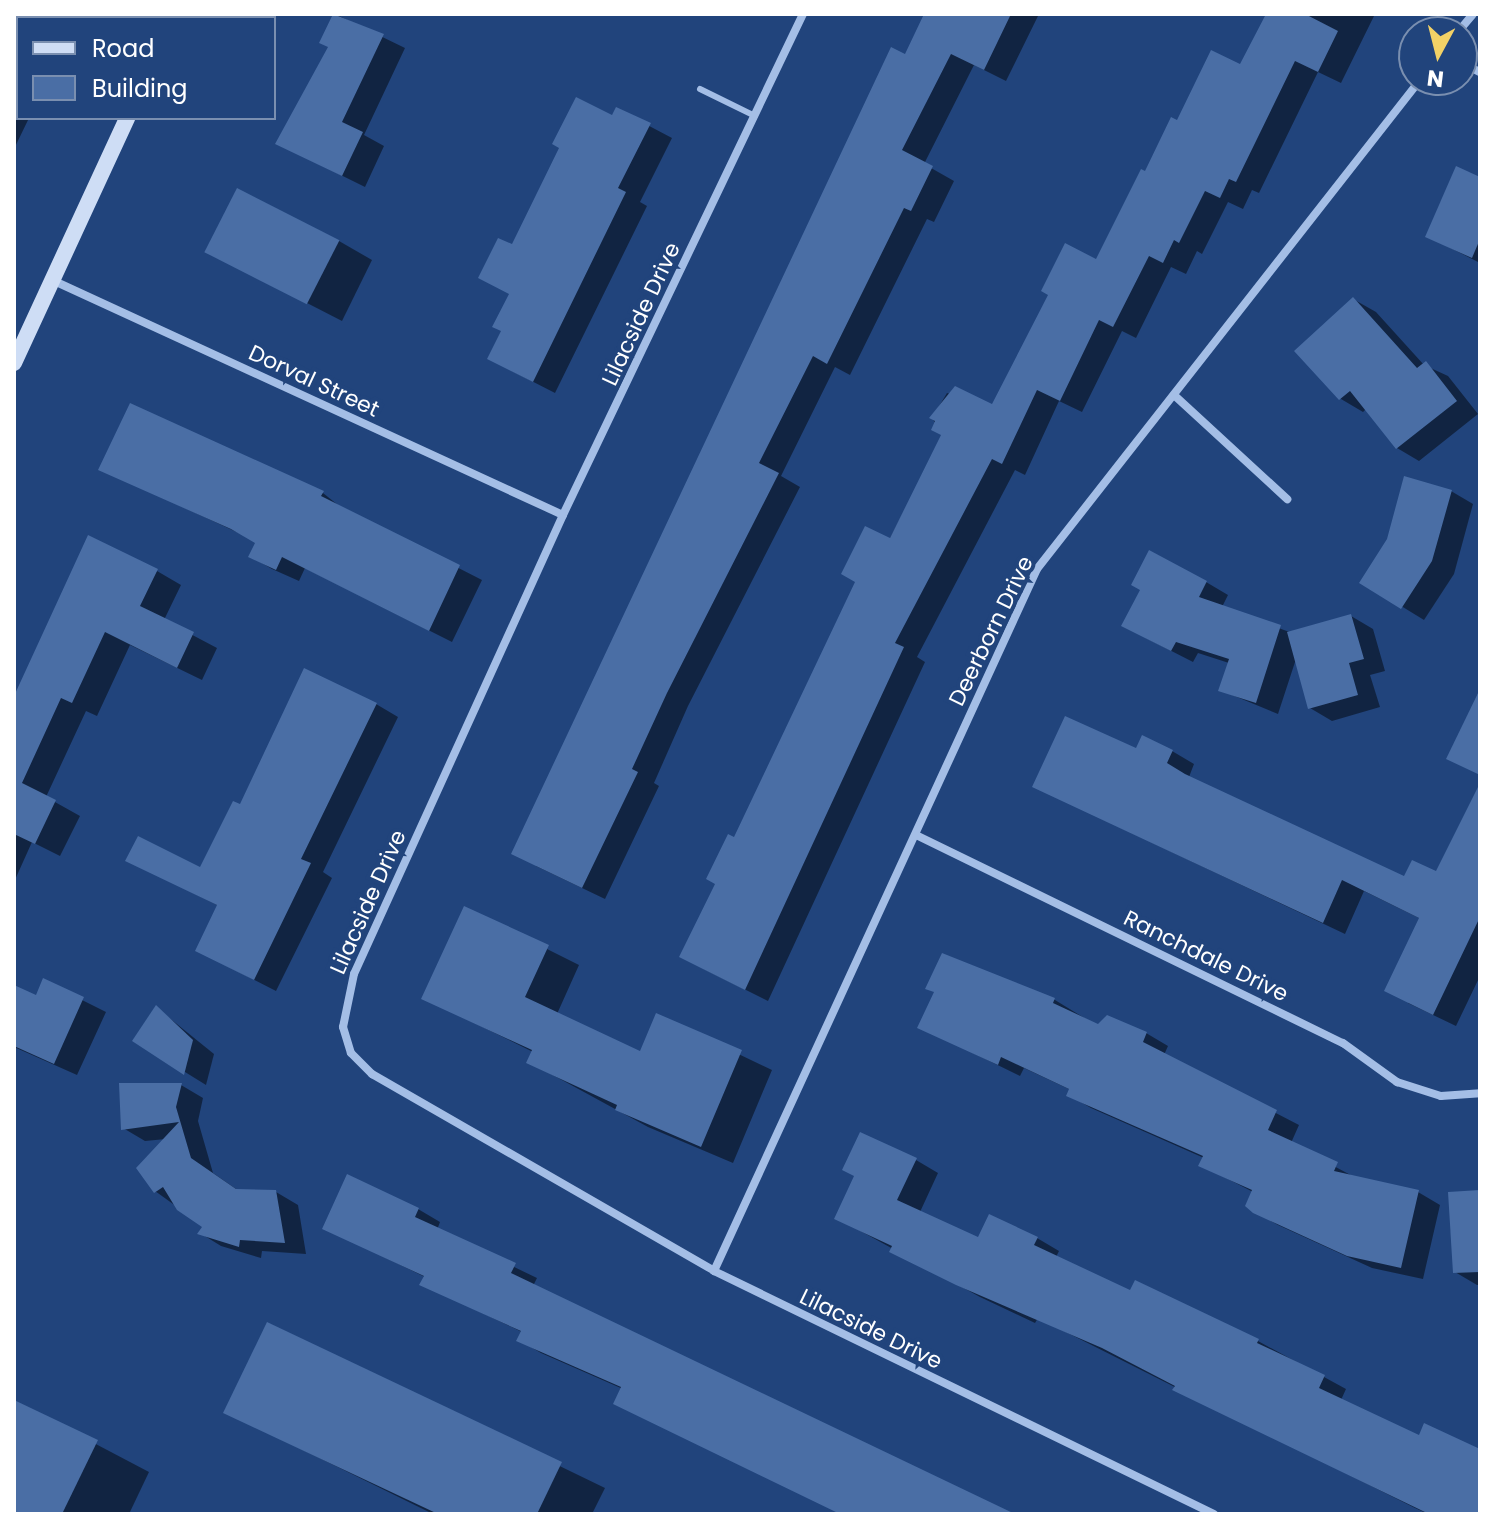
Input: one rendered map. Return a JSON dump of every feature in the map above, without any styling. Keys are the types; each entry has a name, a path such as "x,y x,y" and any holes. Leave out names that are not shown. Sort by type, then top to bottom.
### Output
{"main road":[{"path":"14,363 50,279 126,120"}],"street":[{"name":"Lilacside Drive","path":"803,14 563,515 354,974 343,1027 351,1053 372,1074 714,1271 1214,1514"},
{"name":"Deerborn Drive","path":"714,1271 1037,569 1408,96"},
{"name":"Dorval Street","path":"50,279 563,515"},
{"path":"1174,395 1287,499"},
{"name":"Ranchdale Drive","path":"916,835 1343,1043 1397,1082 1441,1096 1480,1093"}],"lane":[{"path":"700,89 755,116"}],"building":[{"path":"333,14 384,34 342,122 363,132 342,176 275,144 328,47 319,43"},
{"path":"924,14 1011,14 984,70 951,54 902,150 933,166 911,211 904,208 827,364 813,356 759,463 779,473 667,693 632,769 638,772 582,888 511,854 891,47 905,54"},
{"path":"1266,14 1305,14 1338,31 1318,72 1295,61 1236,182 1229,179 1220,198 1205,191 1179,243 1174,240 1163,263 1149,256 1113,327 1099,320 1060,401 1037,390 1002,464 992,459 895,643 904,647 745,990 679,957 715,884 706,879 728,834 734,837 855,582 841,574 865,526 890,538 941,435 931,430 935,421 929,418 955,386 992,404 1048,295 1041,291 1065,243 1096,259 1141,169 1145,171 1171,117 1177,120 1211,50 1240,64"},
{"path":"576,97 612,115 616,107 651,123 618,188 626,192 533,382 487,359 501,331 492,327 509,294 478,278 498,238 512,244 559,148 552,144"},
{"path":"1456,166 1480,177 1480,239 1472,258 1425,237"},
{"path":"237,188 339,240 307,304 204,252"},
{"path":"1353,297 1417,368 1426,361 1457,401 1396,449 1350,391 1339,400 1294,351"},
{"path":"130,403 324,491 321,496 460,565 429,631 282,557 276,570 248,557 255,543 231,529 98,470"},
{"path":"1404,476 1452,490 1432,561 1401,609 1359,583 1387,539"},
{"path":"88,535 158,569 140,606 194,632 177,668 105,632 72,703 61,698 22,783 56,800 35,844 14,834 14,696"},
{"path":"1149,550 1207,581 1199,597 1281,625 1256,703 1218,691 1229,659 1176,642 1171,651 1121,626 1140,590 1131,585"},
{"path":"1351,614 1364,659 1349,663 1358,695 1308,709 1287,632"},
{"path":"304,668 377,703 301,859 311,863 254,980 195,951 217,905 125,861 138,836 200,867 233,801 240,804"},
{"path":"1480,689 1480,775 1446,759"},
{"path":"1065,716 1136,748 1142,735 1173,750 1167,763 1185,774 1404,876 1412,860 1436,871 1480,783 1480,917 1433,1015 1384,991 1419,918 1342,880 1323,923 1032,787"},
{"path":"464,906 549,945 525,997 640,1051 656,1013 742,1050 701,1147 615,1110 617,1105 526,1063 532,1050 421,999"},
{"path":"942,953 1055,998 1053,1003 1098,1024 1107,1015 1147,1032 1143,1042 1277,1110 1268,1130 1338,1162 1334,1171 1419,1190 1401,1268 1347,1256 1253,1213 1245,1206 1252,1190 1198,1166 1203,1156 1066,1096 1069,1089 1001,1057 998,1065 917,1028 934,992 925,989"},
{"path":"43,978 84,997 54,1064 14,1046 14,985 36,995"},
{"path":"156,1005 193,1040 184,1075 132,1041"},
{"path":"119,1083 182,1083 176,1107 191,1158 236,1189 276,1190 285,1243 240,1240 239,1247 197,1234 202,1227 177,1210 163,1187 154,1193 136,1168 179,1122 121,1130"},
{"path":"860,1132 917,1158 897,1200 978,1237 989,1214 1038,1237 1034,1245 1130,1290 1135,1280 1259,1339 1257,1343 1325,1375 1319,1388 1419,1435 1424,1423 1480,1449 1480,1514 1429,1514 1172,1390 1175,1386 1102,1348 956,1285 889,1252 892,1246 834,1219 854,1176 842,1170"},
{"path":"347,1174 419,1208 415,1217 516,1263 511,1273 1015,1514 840,1514 613,1404 621,1387 516,1341 521,1331 419,1285 424,1276 322,1229"},
{"path":"1480,1190 1480,1272 1453,1273 1448,1192"},
{"path":"267,1322 562,1462 537,1514 438,1514 223,1413"},
{"path":"14,1400 98,1440 62,1514 14,1514"}]}
